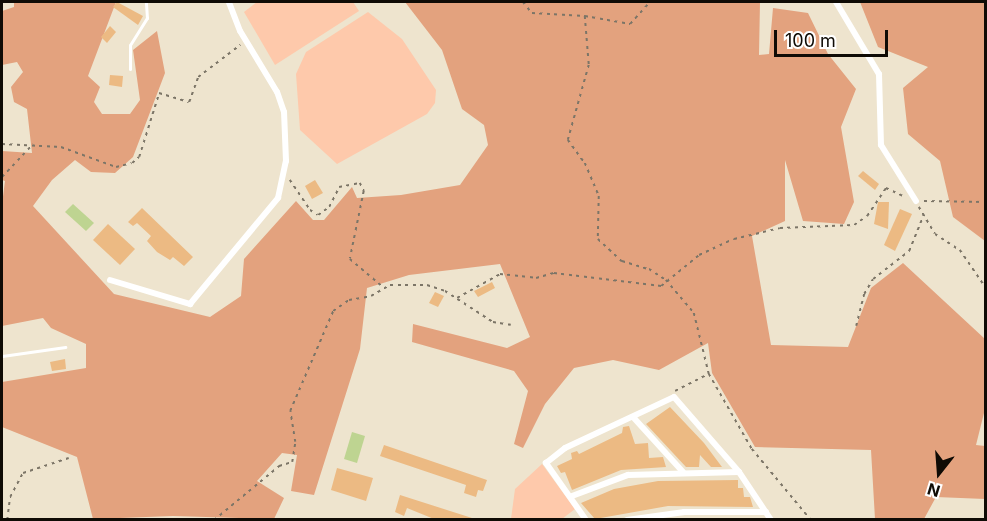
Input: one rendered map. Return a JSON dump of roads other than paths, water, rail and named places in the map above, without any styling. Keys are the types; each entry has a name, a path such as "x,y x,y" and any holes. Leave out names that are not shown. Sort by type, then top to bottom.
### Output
{"street":[{"path":"110,280 190,304 278,198 284,172 285,112 278,92 246,41 229,2"},
{"path":"836,2 879,74 881,145 916,201"},
{"path":"586,519 572,496 546,463 565,448 674,397 739,472 771,519"},
{"path":"633,417 683,472"},
{"path":"572,496 628,475 739,472"},
{"path":"627,519 684,512 766,512"}],"lane":[{"path":"130,69 130,45 147,18 146,2"},
{"path":"2,356 65,347"}]}
